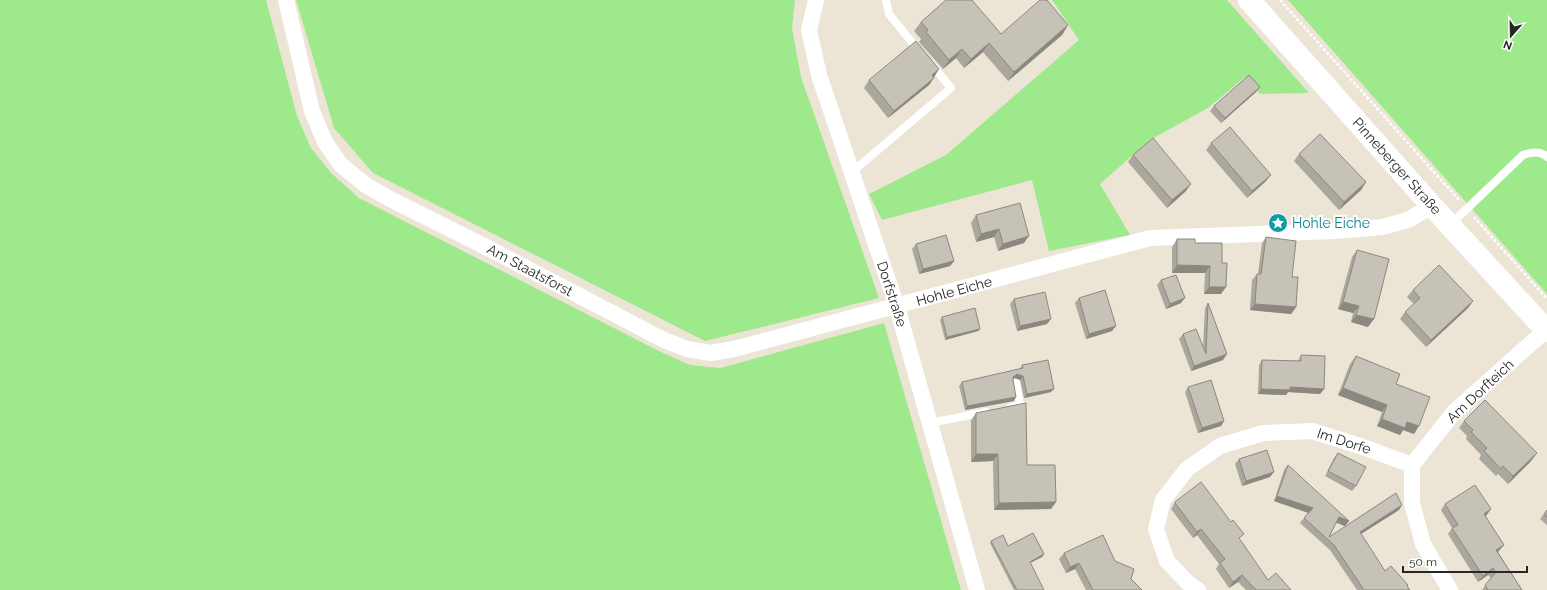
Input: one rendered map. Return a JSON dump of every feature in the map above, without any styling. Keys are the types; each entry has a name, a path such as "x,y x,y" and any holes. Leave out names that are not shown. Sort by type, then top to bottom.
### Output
{"main road":[{"name":"Pinneberger Straße","path":"1249,0 1432,206 1547,330"}],"street":[{"name":"Am Staatsforst","path":"286,0 312,111 325,142 341,165 367,186 394,201 486,247 664,340 687,349 711,353 734,350 897,307"},
{"name":"Dorfstraße","path":"816,0 809,30 819,75 897,307 977,590"},
{"name":"Hohle Eiche","path":"897,307 1150,238 1335,231 1382,227 1408,220 1432,206"},
{"name":"Am Dorfteich","path":"1412,465 1455,411 1547,330"},
{"name":"Im Dorfe","path":"1198,590 1188,583 1167,561 1156,528 1163,500 1187,469 1220,446 1263,432 1312,431 1363,447 1412,465"},
{"path":"1412,465 1412,503 1423,544 1450,590"}],"lane":[{"path":"852,172 951,88 889,14 886,0"},
{"path":"1450,225 1523,155 1533,152 1545,154 1547,156"},
{"path":"930,423 1020,405 1016,383"}],"path":[{"path":"1280,0 1547,299"}],"green space":[{"path":"0,0 266,0 297,116 311,148 331,173 359,198 659,351 690,365 720,368 884,323 961,590 0,590"},
{"path":"296,0 795,0 792,28 801,77 879,298 705,341 373,173 334,128"},
{"path":"1052,0 1227,0 1309,93 1260,94 1245,77 1208,108 1150,140 1100,184 1130,235 1049,251 1032,180 882,220 869,194 946,155 1079,40"},
{"path":"1288,0 1547,0 1547,294"}],"building":[{"path":"946,0 972,0 1001,34 1040,0 1047,0 1068,25 1014,72 989,43 971,59 962,49 949,60 926,32 928,30 921,22"},
{"path":"916,41 939,69 932,75 934,78 894,111 869,80"},
{"path":"1249,75 1260,87 1225,118 1214,106"},
{"path":"1230,127 1271,175 1252,191 1211,143"},
{"path":"1320,134 1366,182 1344,202 1299,154"},
{"path":"1153,138 1191,184 1172,200 1133,155"},
{"path":"1020,203 1029,236 1003,244 999,229 981,234 976,215"},
{"path":"946,235 954,261 923,269 916,244"},
{"path":"1266,237 1296,241 1292,277 1298,277 1296,307 1255,304 1257,274 1261,274"},
{"path":"1177,239 1195,239 1195,243 1222,243 1222,263 1227,263 1226,287 1209,287 1210,266 1177,265"},
{"path":"1357,250 1389,259 1374,319 1356,315 1359,306 1343,302"},
{"path":"1439,265 1473,301 1431,340 1405,312 1420,298 1413,290"},
{"path":"1176,275 1185,298 1170,304 1161,280"},
{"path":"1105,290 1116,326 1089,334 1079,298"},
{"path":"1045,292 1051,319 1020,326 1014,299"},
{"path":"1208,303 1227,354 1194,366 1183,334 1196,329 1206,354"},
{"path":"975,308 980,329 947,337 942,317"},
{"path":"1301,355 1325,356 1324,389 1290,387 1290,390 1261,389 1262,360 1301,361"},
{"path":"1356,356 1400,374 1396,384 1430,397 1419,426 1407,422 1405,428 1382,419 1387,405 1343,388"},
{"path":"1048,360 1054,389 1027,394 1023,376 1017,374 1013,377 1016,397 967,406 962,382 1023,368 1022,365"},
{"path":"1211,380 1224,421 1202,428 1188,387"},
{"path":"1485,400 1537,453 1513,476 1503,466 1501,469 1484,451 1487,448 1471,432 1473,430 1464,421"},
{"path":"1026,403 1027,465 1055,465 1056,502 999,503 998,454 976,454 976,413"},
{"path":"1267,450 1274,472 1246,481 1239,459"},
{"path":"1338,453 1366,467 1356,486 1328,471"},
{"path":"1288,465 1349,521 1339,517 1329,537 1396,493 1402,505 1360,532 1385,571 1391,566 1408,585 1407,586 1410,590 1364,590 1334,545 1304,518 1313,508 1277,496"},
{"path":"1201,482 1231,522 1233,520 1244,534 1239,538 1268,580 1276,573 1291,590 1256,590 1242,575 1233,582 1220,563 1225,559 1201,529 1197,532 1175,503"},
{"path":"1475,485 1491,509 1484,514 1504,545 1496,550 1522,590 1488,590 1485,585 1496,572 1493,568 1483,576 1452,528 1458,525 1445,504"},
{"path":"1547,510 1547,517 1544,514"},
{"path":"1033,533 1044,554 1030,562 1044,590 1017,590 991,541 1003,535 1008,546"},
{"path":"1103,535 1115,561 1134,569 1131,579 1142,590 1093,590 1079,563 1070,567 1064,553"}],"place":[{"name":"Hohle Eiche","path":"1278,223"}]}
